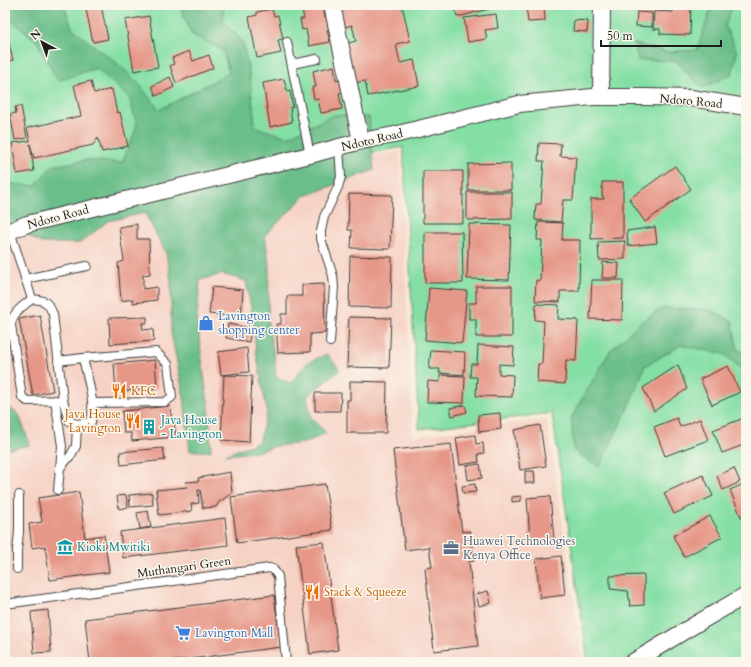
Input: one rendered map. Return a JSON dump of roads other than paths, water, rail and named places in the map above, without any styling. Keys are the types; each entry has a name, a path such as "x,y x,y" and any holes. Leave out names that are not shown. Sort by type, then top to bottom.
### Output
{"street":[{"path":"332,5 361,141"},
{"path":"601,97 602,5"},
{"name":"Ndoto Road","path":"8,232 27,224 339,148 361,141 394,135 519,104 601,97 691,98 746,107"},
{"path":"633,662 746,595"}],"lane":[{"path":"287,42 310,155"},
{"path":"292,64 317,59"},
{"path":"330,342 334,286 333,276 321,239 321,231 324,217 341,177 339,148"},
{"path":"8,232 32,299"},
{"path":"26,279 87,266"},
{"path":"58,490 62,446 58,360 53,314 49,306 42,300 32,299 19,309 12,320 11,325 22,396 27,401 59,400"},
{"path":"58,360 156,352 168,364 172,397 165,402 92,403"},
{"path":"59,400 69,421 77,424 91,422 93,414 92,403 83,358"},
{"path":"60,469 76,446 77,424"},
{"path":"17,569 20,495"},
{"name":"Muthangari Green","path":"5,604 268,568 273,570 278,576 286,662"}],"place":[{"name":"Lavington shopping center","path":"206,323"},
{"name":"KFC","path":"119,391"},
{"name":"Java House Lavington","path":"133,421"},
{"name":"Java House - Lavington","path":"149,427"},
{"name":"Kioki Mwitiki","path":"65,547"},
{"name":"Huawei Technologies Kenya Office","path":"451,548"},
{"name":"Stack & Squeeze","path":"312,592"},
{"name":"Lavington Mall","path":"183,633"}]}
